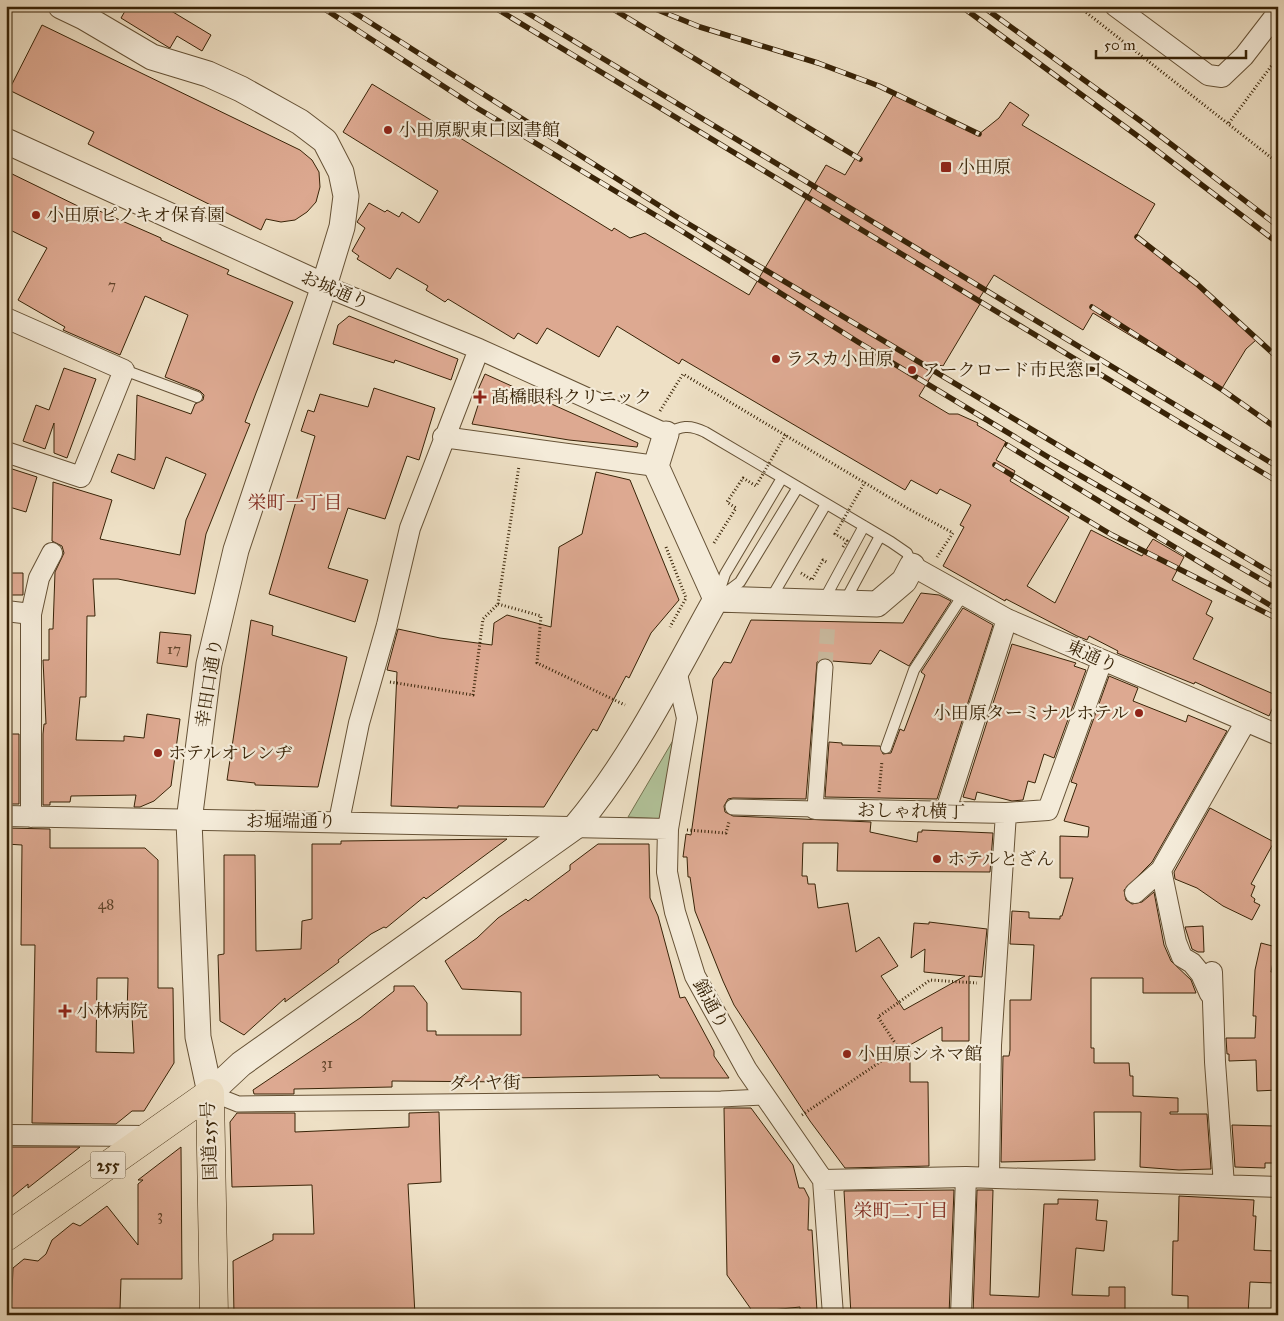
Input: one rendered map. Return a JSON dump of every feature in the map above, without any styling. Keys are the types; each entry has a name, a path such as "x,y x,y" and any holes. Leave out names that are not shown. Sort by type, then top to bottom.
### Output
{"highway":[{"name":"国道255号","path":"6,1237 210,1093"},
{"name":"国道255号","path":"210,1093 214,1315"}],"street":[{"name":"幸田口通り","path":"61,6 84,17 152,57 208,74 241,89 300,122 324,141 341,172 346,196 342,227 324,286 236,550 209,664 188,821 198,1037 210,1093"},
{"path":"1115,6 1208,75 1222,77 1244,56 1278,12"},
{"name":"お城通り","path":"6,141 324,286 662,424"},
{"path":"6,318 124,370 81,477 6,452"},
{"path":"339,821 359,723 372,680 410,528 479,349"},
{"path":"662,424 656,466 716,599"},
{"path":"444,437 656,466"},
{"path":"31,816 31,614 39,578 52,553"},
{"path":"716,599 877,604 922,565"},
{"name":"東通り","path":"922,565 963,594 1008,619 1278,735"},
{"path":"210,1093 241,1064 576,826 603,794 716,599"},
{"path":"6,611 31,614"},
{"path":"946,810 1008,619"},
{"name":"おしゃれ横丁","path":"733,807 946,810 1006,813 1048,810 1102,661"},
{"path":"815,809 825,667"},
{"name":"錦通り","path":"676,670 687,718 669,880 675,912 695,976 763,1097 823,1180"},
{"path":"1135,893 1162,870 1246,721"},
{"path":"989,1177 995,984 1006,813"},
{"name":"お堀端通り","path":"6,816 674,829"},
{"path":"1162,870 1176,942 1182,956 1192,963 1201,974 1213,1000"},
{"path":"1212,972 1224,1185"},
{"name":"ダイヤ街","path":"210,1093 238,1104 763,1097"},
{"path":"6,1135 149,1136"},
{"path":"961,1315 966,1177"},
{"path":"833,1315 823,1180 989,1177 1278,1187"}],"lane":[{"path":"124,370 197,397"},
{"path":"662,424 695,427 864,526 907,553 922,565"},
{"path":"716,599 725,574 782,478"},
{"path":"716,599 740,582 798,487"},
{"path":"769,601 826,504"},
{"path":"833,603 864,526"},
{"path":"833,603 880,536"},
{"path":"886,748 914,670 963,594"}],"path":[{"path":"1078,6 1278,163"},
{"path":"1229,123 1278,57"},
{"path":"662,424 683,374 907,508 953,533 922,565"},
{"path":"723,528 736,508 728,502 742,478 756,486 786,434"},
{"path":"372,680 472,695 483,619 498,604 522,448"},
{"path":"843,547 847,540 835,534 865,482"},
{"path":"664,543 686,598 670,627"},
{"path":"812,580 823,560"},
{"path":"498,604 541,616 537,663 625,705"},
{"path":"877,810 882,755 886,748"},
{"path":"674,829 726,833 733,807"},
{"path":"785,1126 899,1049 878,1017 930,980 995,984"}],"green space":[{"path":"675,737 662,819 628,817"}],"building":[{"path":"128,6 163,6 211,35 202,51 177,36 170,48 121,18"},
{"path":"42,25 300,150 312,160 319,172 320,187 316,202 307,212 295,220 281,222 266,219 261,230 88,144 94,132 9,90"},
{"path":"372,84 612,231 614,228 630,238 645,233 749,295 826,165 845,175 894,94 979,134 999,118 1010,102 1029,115 1022,125 1155,204 1135,238 1206,293 1256,340 1246,349 1221,390 1093,313 1083,330 994,275 977,302 980,304 943,366 938,365 919,396 949,414 958,414 978,423 977,425 1006,442 996,460 1015,471 1010,481 1069,517 1027,586 1055,603 1091,530 1142,556 1153,539 1184,557 1172,580 1212,601 1206,614 1213,618 1193,659 1278,696 1269,716 1195,682 1194,684 1117,653 1118,651 1089,636 1087,640 1077,636 1006,599 1005,601 943,566 964,527 960,525 971,505 940,489 937,494 911,480 905,490 682,359 679,364 617,326 599,357 547,328 537,344 518,333 514,339 448,299 445,302 426,290 428,286 397,268 390,279 357,259 359,256 352,251 365,228 357,222 369,203 399,217 402,212 419,223 438,191 343,132"},
{"path":"6,171 86,210 88,206 161,238 161,240 229,270 227,274 293,302 245,422 250,424 206,534 195,594 118,579 93,579 95,616 87,616 86,697 80,697 76,740 124,741 124,736 144,738 147,714 180,719 171,786 154,801 140,807 134,807 136,795 71,796 70,802 50,802 50,805 43,805 43,734 44,724 46,724 43,660 49,660 49,629 53,629 55,572 64,553 62,546 52,541 53,482 112,500 100,539 180,555 186,520 206,474 166,457 154,489 111,472 118,454 135,460 137,395 191,414 195,404 203,400 204,395 200,391 165,377 188,315 145,296 120,355 63,330 65,327 18,300 47,248 6,228"},
{"path":"349,316 458,359 451,380 395,360 394,363 333,344 338,325"},
{"path":"64,368 96,379 67,458 54,453 54,423 45,449 23,441 36,405 49,410"},
{"path":"485,374 638,443 637,447 569,440 472,424 482,393 477,392"},
{"path":"374,388 435,408 419,460 407,456 385,519 348,508 328,568 368,580 355,622 269,594 315,436 301,431 308,410 314,412 320,394 368,407"},
{"path":"6,467 37,477 26,512 6,506"},
{"path":"596,472 630,480 679,600 651,633 629,678 626,676 597,731 593,729 544,807 458,806 458,808 391,806 397,672 387,670 398,629 440,638 492,645 494,623 507,615 551,627 559,547 582,534"},
{"path":"6,573 23,573 23,595 6,595"},
{"path":"921,593 939,595 951,601 909,666 880,650 871,664 832,661 825,658 817,662 806,799 733,798 728,799 724,806 725,812 733,816 871,822 870,832 917,842 918,832 922,832 922,830 993,833 990,872 837,871 838,843 803,843 802,876 807,876 808,884 815,884 818,908 848,903 856,952 879,937 898,966 881,976 904,1010 965,976 924,972 925,949 911,958 914,923 929,924 929,922 987,929 982,977 969,976 969,1041 942,1041 942,1027 910,1045 910,1082 928,1082 929,1166 845,1168 810,1121 734,1005 695,911 690,877 688,877 687,857 683,857 686,834 691,835 713,679 724,662 731,663 751,620 903,623"},
{"path":"963,608 993,625 937,799 825,797 829,742 842,743 842,745 880,746 883,754 891,753 900,729 904,731 925,675 921,672"},
{"path":"251,620 273,626 272,635 347,657 318,787 255,785 255,783 227,780"},
{"path":"160,632 191,635 187,667 157,663"},
{"path":"1012,644 1076,663 1074,666 1086,670 1054,758 1044,754 1035,783 1028,781 1023,800 1012,801 977,792 975,800 963,797"},
{"path":"1109,676 1138,688 1133,701 1186,722 1188,715 1227,731 1152,862 1124,890 1126,900 1132,904 1142,902 1154,892 1164,945 1171,961 1191,980 1196,993 1143,993 1143,978 1091,978 1091,1048 1094,1048 1094,1063 1129,1063 1130,1076 1133,1076 1133,1096 1178,1098 1178,1112 1170,1112 1170,1114 1207,1114 1211,1169 1179,1170 1140,1167 1141,1112 1094,1112 1095,1160 1001,1162 1003,1056 1009,1056 1010,1050 1010,1000 1031,1000 1034,945 1010,944 1012,911 1029,912 1029,918 1060,919 1060,916 1062,916 1073,878 1060,878 1060,836 1088,837 1089,827 1064,821 1077,784 1071,782"},
{"path":"6,734 19,734 19,804 6,804"},
{"path":"1210,808 1274,842 1251,884 1255,886 1251,896 1255,899 1254,902 1260,905 1252,920 1223,906 1197,888 1175,879 1174,872"},
{"path":"6,828 50,829 50,848 145,848 158,860 158,988 173,988 174,1063 144,1111 132,1111 116,1124 32,1123 35,945 21,945 22,845 6,844","holes":["97,978 128,978 127,1016 132,1016 134,1053 96,1052"]},
{"path":"507,839 426,899 424,897 386,928 384,927 371,934 338,960 339,962 285,1002 285,998 244,1035 220,1021 218,955 224,954 224,855 255,855 256,951 301,949 302,921 312,919 312,844 341,844 341,841"},
{"path":"598,844 649,844 650,898 658,916 680,998 685,997 714,1051 714,1056 729,1078 660,1078 658,1075 511,1078 511,1082 392,1081 392,1087 294,1089 294,1094 254,1094 253,1090 360,1018 394,991 394,986 414,986 427,1003 427,1031 436,1031 436,1035 521,1035 521,992 462,989 445,961 477,938 498,918 526,899 528,901 570,870 570,865"},
{"path":"1203,926 1204,952 1198,952 1192,949 1185,927"},
{"path":"1261,943 1276,947 1271,972 1278,972 1278,1000 1275,1000 1278,1090 1257,1091 1256,1060 1229,1061 1226,1038 1255,1038 1256,1016 1253,1016 1255,970"},
{"path":"724,1108 751,1108 793,1165 799,1188 804,1188 809,1198 808,1230 812,1230 817,1311 800,1312 800,1307 753,1312 727,1275"},
{"path":"439,1112 441,1182 408,1184 415,1315 234,1315 233,1261 273,1240 273,1234 314,1234 312,1185 232,1187 230,1122 237,1113 295,1113 295,1132 409,1127 409,1113"},
{"path":"1232,1125 1275,1126 1275,1131 1278,1131 1278,1163 1265,1163 1265,1168 1235,1167"},
{"path":"6,1147 80,1147 28,1188 28,1184 6,1202"},
{"path":"181,1147 182,1279 121,1279 120,1309 66,1310 66,1315 11,1315 13,1268 24,1259 38,1261 46,1254 52,1240 73,1223 80,1226 107,1206 138,1245 138,1184 143,1180 138,1180"},
{"path":"954,1190 949,1315 934,1315 934,1312 851,1315 844,1191"},
{"path":"977,1190 993,1190 990,1295 1039,1297 1044,1204 1058,1204 1058,1199 1098,1200 1096,1220 1107,1221 1104,1251 1076,1248 1072,1295 1109,1296 1109,1287 1125,1287 1125,1315 973,1315"},
{"path":"1179,1196 1254,1200 1253,1216 1256,1216 1254,1250 1275,1251 1274,1283 1250,1282 1248,1315 1188,1315 1188,1296 1172,1295 1173,1241 1178,1241"}],"tunnel":[{"path":"825,667 828,621"}],"railway":[{"path":"320,6 477,108 680,230 858,342 1053,460 1278,589"},
{"path":"344,6 682,220 1278,577"},
{"path":"492,6 1278,482"},
{"path":"516,6 1278,467"},
{"path":"608,6 860,159"},
{"path":"648,6 700,27 818,63 879,86 979,134"},
{"path":"961,6 1143,140 1278,243"},
{"path":"982,6 1142,122 1278,226"},
{"path":"1137,237 1197,284 1278,358"},
{"path":"1092,307 1224,391 1278,429"},
{"path":"1007,445 1278,610"},
{"path":"995,465 1112,535 1278,619"}],"place":[{"name":"小田原駅東口図書館","path":"388,130"},
{"name":"小田原","path":"946,167"},
{"name":"小田原ピノキオ保育園","path":"36,215"},
{"name":"ラスカ小田原","path":"776,359"},
{"name":"アークロード市民窓口","path":"912,370"},
{"name":"髙橋眼科クリニック","path":"480,397"},
{"name":"小田原ターミナルホテル","path":"1139,713"},
{"name":"ホテルオレンヂ","path":"158,753"},
{"name":"ホテルとざん","path":"937,859"},
{"name":"小林病院","path":"65,1011"},
{"name":"小田原シネマ館","path":"847,1054"}],"district":[{"name":"栄町一丁目","path":"295,502"},
{"name":"栄町二丁目","path":"901,1210"}]}
